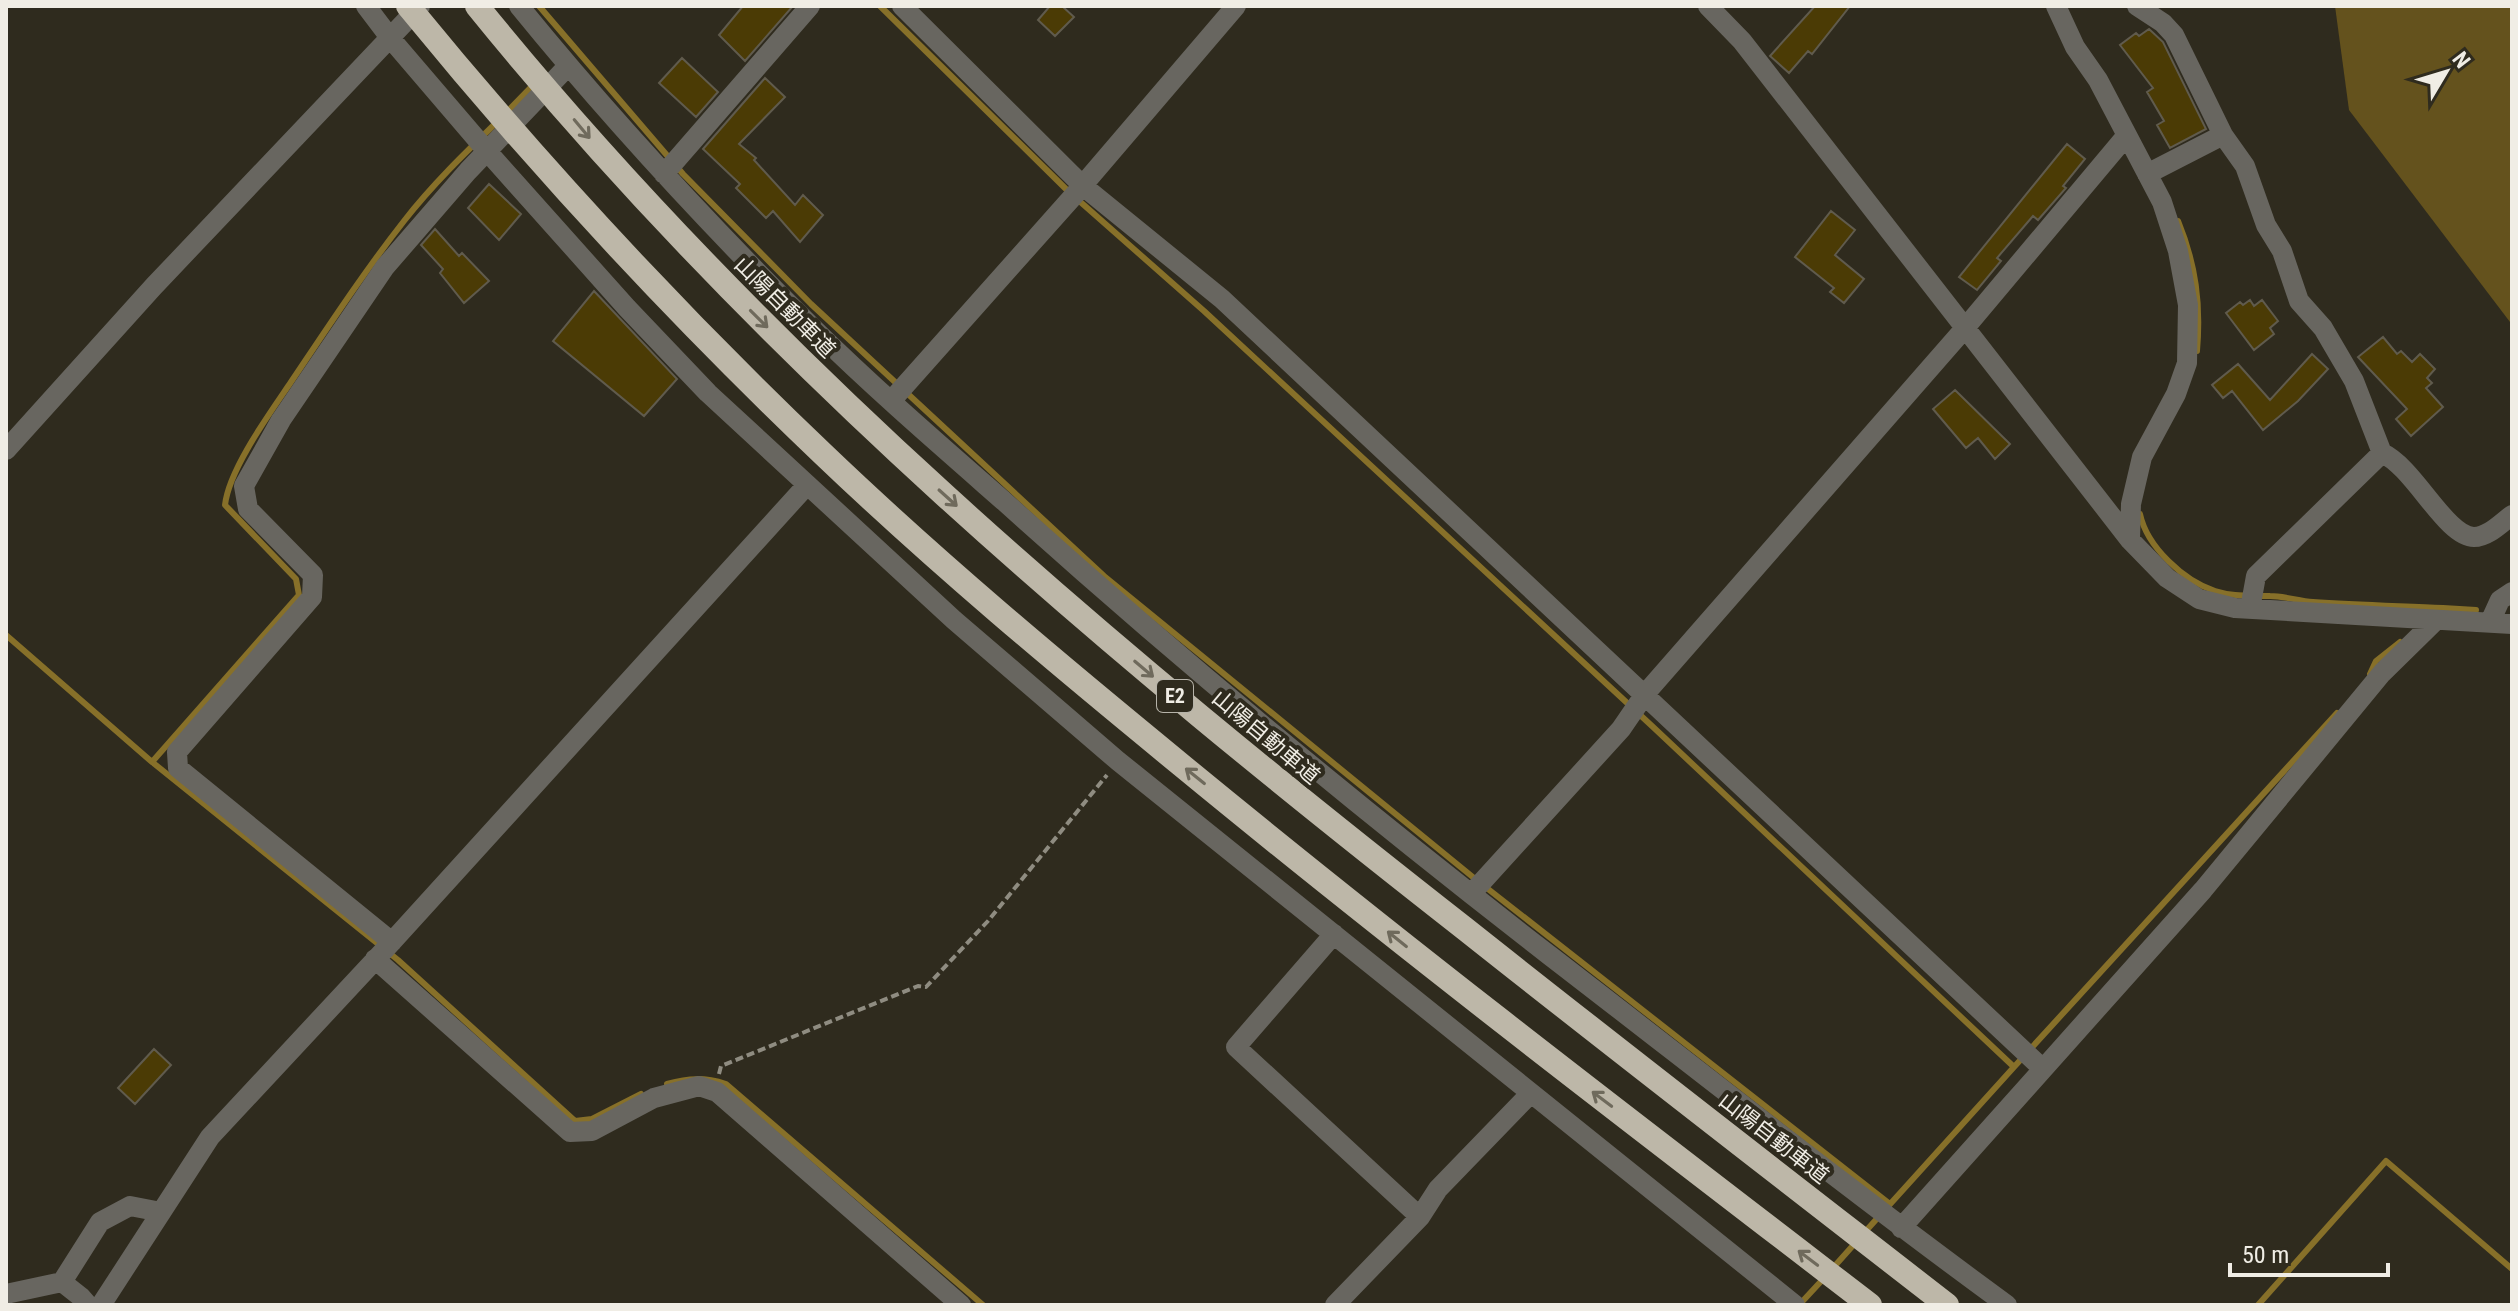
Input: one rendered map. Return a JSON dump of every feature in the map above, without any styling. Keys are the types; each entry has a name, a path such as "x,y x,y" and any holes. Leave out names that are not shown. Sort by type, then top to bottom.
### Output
{"highway":[{"name":"E2","path":"408,6 569,193 692,326 825,457 1022,634 1268,837 1470,998 1870,1305"},
{"name":"山陽自動車道","path":"477,6 610,162 729,289 867,426 1076,613 1322,817 1947,1305"}],"street":[{"path":"366,6 480,142 697,382 954,620 1118,761 1791,1302"},
{"path":"6,450 154,286 420,6"},
{"path":"519,6 563,60 670,167 815,330 898,393 1133,617 1277,739 1477,887 1873,1206 2007,1305"},
{"path":"670,167 810,6"},
{"path":"902,6 1077,193 1222,299 1638,704 2032,1058"},
{"path":"898,393 1077,193 1236,6"},
{"path":"1708,6 1742,41 2130,540 2167,578 2199,599 2235,608 2251,602 2512,624"},
{"path":"2056,6 2075,47 2098,80 2127,135 2153,172 2178,251 2188,305 2187,363 2176,394 2142,457 2131,504 2130,540"},
{"path":"2137,6 2163,23 2174,35 2223,135 2245,166 2266,225 2282,251 2299,301 2323,328 2354,381 2382,453 2391,457 2418,484 2460,533 2473,537 2487,534 2512,515"},
{"path":"563,60 480,142 385,267 281,420 244,486 248,509 313,575 312,597 177,752 178,768 384,950 570,1132 592,1131 654,1098 699,1086 717,1092 961,1305"},
{"path":"1477,887 1965,328 2127,135"},
{"path":"2153,172 2223,135"},
{"path":"2251,602 2256,576 2382,453"},
{"path":"101,1305 210,1137 807,485"},
{"path":"2490,622 2500,600 2512,592"},
{"path":"1896,1224 2032,1058 2203,890 2382,673 2436,620"},
{"path":"1334,934 1236,1047 1420,1217"},
{"path":"1335,1305 1420,1217 1438,1189 1531,1093"},
{"path":"6,1294 62,1282 100,1222 130,1206 161,1212"},
{"path":"62,1282 88,1305"}],"path":[{"path":"719,1074 721,1066 918,986 926,987 988,921 1118,761"}],"shaded area":[{"path":"2335,6 2512,6 2512,321 2349,110"}],"building":[{"path":"743,6 793,6 745,61 719,35"},
{"path":"1050,6 1062,6 1074,17 1055,36 1038,20"},
{"path":"1815,6 1850,6 1812,54 1808,51 1789,73 1770,56"},
{"path":"2149,29 2163,42 2206,129 2170,148 2157,125 2164,121 2147,92 2153,88 2120,45 2136,33 2139,36"},
{"path":"682,58 718,92 696,117 659,83"},
{"path":"765,78 785,97 739,144 756,158 754,160 795,205 803,195 823,215 800,242 773,211 766,218 736,188 740,184 703,149"},
{"path":"2067,144 2085,159 2063,186 2066,188 2038,220 2033,216 1997,258 2001,261 1977,290 1959,277"},
{"path":"489,184 521,214 499,240 468,208"},
{"path":"1831,211 1855,230 1835,255 1864,279 1844,303 1830,292 1834,288 1795,257"},
{"path":"435,229 459,256 462,253 489,281 464,303 440,273 443,269 421,245"},
{"path":"594,291 677,379 644,416 553,341"},
{"path":"2250,300 2254,306 2262,300 2278,321 2270,328 2274,334 2254,350 2226,313 2240,302 2243,305"},
{"path":"2383,337 2397,354 2401,351 2412,362 2420,354 2435,369 2427,378 2432,383 2426,388 2443,407 2411,436 2396,419 2407,409 2358,357"},
{"path":"2312,354 2328,369 2298,401 2263,430 2232,391 2223,398 2212,385 2238,364 2270,400"},
{"path":"1955,390 2010,444 1995,459 1978,438 1966,448 1933,409"},
{"path":"154,1049 171,1065 135,1104 118,1088"}],"waterway":[{"path":"539,6 683,174 811,304 1104,576 1474,878 1890,1204"},
{"path":"880,6 1068,191 1204,311 2014,1067 1864,1233"},
{"path":"505,114 536,82"},
{"path":"152,762 299,595 296,579 225,505 242,458 272,409 389,240 437,182 497,122"},
{"path":"2178,221 2196,285 2197,351"},
{"path":"2140,514 2150,539 2168,561 2191,579 2215,591 2313,602 2443,608"},
{"path":"2442,610 2476,610"},
{"path":"6,635 152,762 398,960 575,1121 592,1119 641,1094"},
{"path":"2370,674 2376,661 2400,642"},
{"path":"2014,1067 2337,713"},
{"path":"667,1084 696,1079 726,1084 983,1305"},
{"path":"2258,1305 2386,1161 2512,1269"},
{"path":"1832,1269 1857,1241"},
{"path":"1800,1304 1825,1277"}]}
